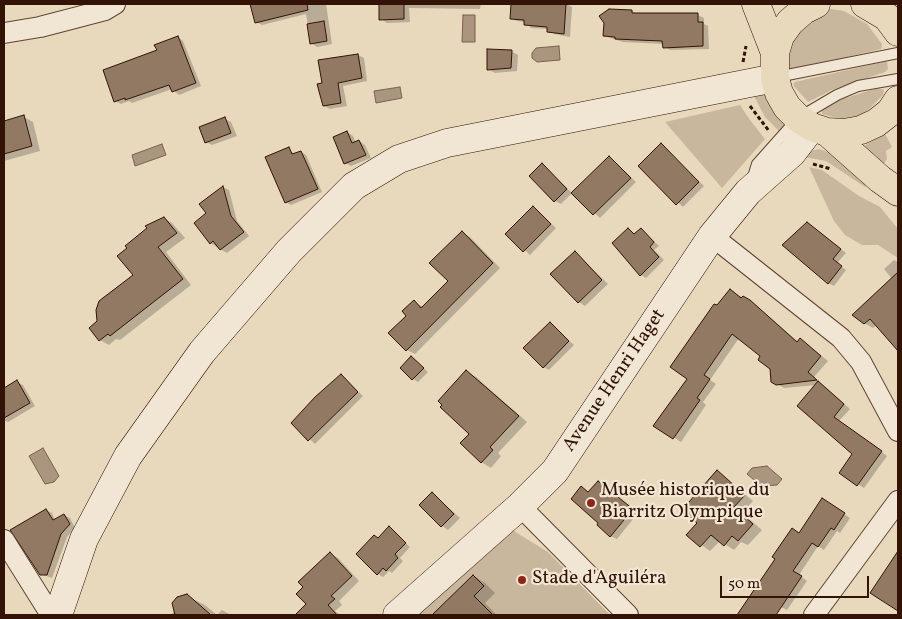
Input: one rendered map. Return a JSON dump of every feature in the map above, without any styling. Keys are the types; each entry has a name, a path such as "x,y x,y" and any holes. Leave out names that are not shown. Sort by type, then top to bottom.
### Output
{"main road":[{"path":"756,4 775,66 779,93 787,107 898,192"},
{"path":"775,66 780,36 790,22 804,10 816,4"},
{"path":"58,615 84,539 128,456 202,352 289,251 354,186 400,159 447,143 775,66"},
{"path":"812,126 844,133 861,130 895,116"},
{"name":"Avenue Henri Haget","path":"397,615 520,506 555,471 712,236 748,192 792,153 812,126"}],"street":[{"path":"4,33 40,27 105,10 115,4"},
{"path":"712,236 841,338 861,362 898,430"},
{"path":"814,615 898,501"},
{"path":"520,506 628,615"},
{"path":"4,540 51,615"}],"lane":[{"path":"775,66 898,53"},
{"path":"812,126 836,95 858,86 898,79"}],"shaded area":[{"path":"831,9 844,11 867,24 882,44 881,49 791,70 788,66 789,41 817,11"},
{"path":"463,15 475,15 475,42 462,42"},
{"path":"559,46 560,60 537,62 532,58 532,53 536,48"},
{"path":"887,61 888,69 885,72 832,90 808,102 793,85 795,82"},
{"path":"400,87 402,98 376,103 374,91"},
{"path":"878,88 884,90 883,95 863,115 844,120 822,114 822,110 836,101"},
{"path":"764,91 785,123 779,131 765,117 753,94"},
{"path":"740,105 765,139 722,188 665,122"},
{"path":"885,134 892,147 886,151 887,159 884,164 862,147"},
{"path":"162,144 166,155 135,166 132,155"},
{"path":"819,149 833,154 867,185 865,187 826,161 804,157 811,151"},
{"path":"809,167 822,170 859,196 880,207 898,229 898,258 878,245 862,245 845,235 834,221"},
{"path":"43,448 59,476 54,482 45,484 29,456"},
{"path":"767,466 782,479 777,485 761,486 747,474 752,468"},
{"name":"Stade d'Aguiléra","path":"509,528 548,552 610,615 413,615"}],"building":[{"path":"250,4 307,4 308,10 255,23"},
{"path":"379,4 404,4 404,19 379,20"},
{"path":"511,4 566,4 564,34 547,32 547,27 524,25 524,20 510,19"},
{"path":"609,9 632,10 632,13 698,13 698,22 703,22 703,46 663,48 662,41 615,39 615,37 603,36 604,23 599,16"},
{"path":"324,21 327,41 310,44 307,24"},
{"path":"178,36 196,83 172,92 169,85 114,102 103,70 157,50 154,45"},
{"path":"487,49 512,50 511,68 487,70"},
{"path":"358,54 362,78 338,83 341,103 323,106 317,84 322,83 318,60"},
{"path":"24,115 32,146 4,154 4,121"},
{"path":"225,117 231,133 205,143 199,127"},
{"path":"347,131 352,143 359,140 366,155 344,164 333,137"},
{"path":"661,143 699,182 676,205 638,166"},
{"path":"289,147 292,154 301,151 318,189 285,203 265,157"},
{"path":"609,156 631,178 593,215 571,193"},
{"path":"542,163 567,189 554,202 529,176"},
{"path":"223,186 231,216 244,232 220,250 213,241 210,244 194,223 206,213 199,204"},
{"path":"533,206 551,224 523,252 505,234"},
{"path":"164,217 177,233 158,247 183,279 110,336 108,334 99,341 89,328 97,321 96,310 99,301 133,275 117,256 127,248 125,246 147,228 145,226"},
{"path":"807,222 841,249 833,259 842,266 828,284 782,245"},
{"path":"628,228 634,234 641,228 654,242 650,247 659,257 640,276 612,243"},
{"path":"462,231 493,263 406,351 388,333 406,316 402,311 414,300 421,308 448,281 429,263"},
{"path":"575,251 602,280 578,303 550,274"},
{"path":"898,272 898,351 870,319 864,324 852,315"},
{"path":"730,289 741,298 743,296 750,300 797,342 800,338 821,356 808,372 817,380 776,385 771,382 770,369 758,360 760,356 732,334 704,375 710,379 697,398 700,400 673,439 653,426 687,379 670,367 714,304 717,305"},
{"path":"550,322 569,341 543,368 523,348"},
{"path":"411,356 424,368 412,380 400,368"},
{"path":"466,370 519,416 490,447 493,450 481,463 460,443 469,434 440,407 442,405 438,401"},
{"path":"341,374 358,392 308,441 291,423 315,397"},
{"path":"17,380 30,403 4,418 4,388"},
{"path":"818,381 844,404 834,417 882,451 857,486 839,473 852,454 797,406"},
{"path":"717,470 745,495 734,507 753,524 738,541 732,536 724,546 711,535 700,547 686,535 697,523 682,510"},
{"path":"598,481 633,509 610,537 597,525 598,523 571,499 581,486 588,492"},
{"path":"432,492 454,514 441,527 419,505"},
{"path":"822,498 845,513 834,530 831,528 818,547 812,543 793,571 802,576 776,615 737,615 775,559 772,557 792,528 799,533"},
{"path":"46,509 53,520 64,514 70,524 61,534 47,575 40,575 10,530"},
{"path":"389,526 406,543 395,554 398,558 386,571 383,568 377,575 356,554 374,535 378,538"},
{"path":"898,551 898,611 870,593"},
{"path":"330,552 352,576 331,596 335,599 328,605 337,615 295,615 306,604 296,594 303,587 298,582"},
{"path":"473,575 484,586 474,596 493,615 432,615"},
{"path":"187,594 211,615 175,615 172,603 177,597"}],"place":[{"name":"Musée historique du Biarritz Olympique","path":"591,503"},
{"name":"Stade d'Aguiléra","path":"522,580"}]}
